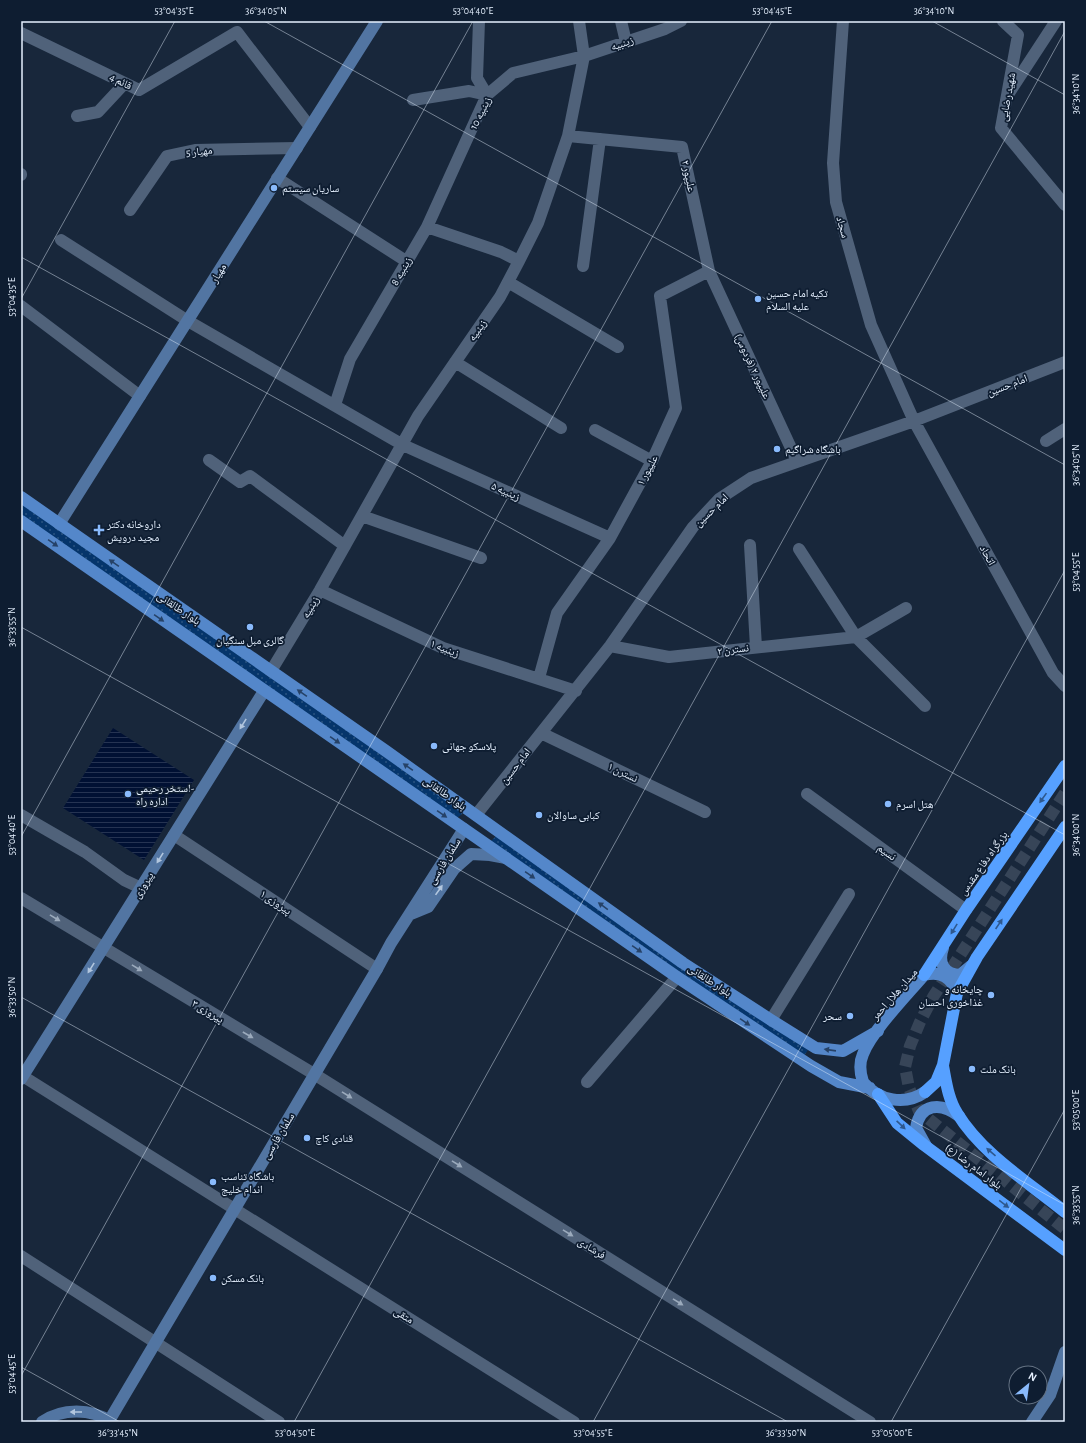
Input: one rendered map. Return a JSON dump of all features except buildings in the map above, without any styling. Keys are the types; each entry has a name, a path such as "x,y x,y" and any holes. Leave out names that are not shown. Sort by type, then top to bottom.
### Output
{"highway":[{"name":"بزرگراه دفاع مقدس","path":"924,975 943,948 966,910 1065,766"},
{"path":"925,1092 936,1082 943,1065 957,993 973,964 1064,832"},
{"name":"بلوار امام رضا (ع)","path":"943,1065 948,1094 959,1116 980,1142 1065,1212"},
{"name":"بلوار امام رضا (ع)","path":"874,1091 897,1122 926,1146 1065,1250"}],"main road":[{"name":"بلوار طالقانی","path":"21,497 271,671 683,963 771,1020 816,1048 843,1051 878,1032"},
{"name":"بلوار طالقانی","path":"21,521 678,977 811,1066 839,1082 874,1091"},
{"path":"119,590 130,574"},
{"path":"464,829 481,819"},
{"path":"943,948 940,957 941,964 949,973 960,975 973,964"},
{"name":"میدان هلال احمر","path":"874,1091 863,1082 861,1077 861,1060 864,1050 924,975 934,973 945,976 954,985 957,993"},
{"path":"874,1091 903,1101 925,1092"},
{"path":"926,1146 916,1128 918,1118 927,1108 939,1107 950,1109 959,1116"}],"street":[{"name":"مهیار","path":"59,524 377,21"},
{"path":"479,21 477,78 486,95"},
{"path":"578,21 584,56"},
{"path":"622,21 626,42"},
{"name":"زینبیه","path":"271,671 320,590 418,416 500,297 519,261 538,223 568,136 584,56 665,29 681,21"},
{"name":"سجاد","path":"843,21 833,163 836,202 872,325 914,421"},
{"name":"شهید رضایی","path":"1003,21 1018,35 1001,128 1065,205"},
{"path":"1007,98 1056,21"},
{"name":"قائم 4","path":"21,33 139,90 237,32 310,127"},
{"name":"زینبیه 10","path":"427,227 486,95 513,73 584,56"},
{"path":"77,116 98,112 125,83"},
{"path":"413,100 469,91 486,95"},
{"name":"علیپور ۲","path":"568,136 682,147 709,271"},
{"path":"582,266 600,139"},
{"name":"مهیار 5","path":"130,210 167,156 195,150 297,148"},
{"path":"277,178 406,261"},
{"path":"427,227 501,252 519,261"},
{"name":"زینبیه 8","path":"335,405 350,359 427,227"},
{"name":"زینبیه ۵","path":"61,240 188,321 403,445 610,538"},
{"name":"علیپور ۱","path":"539,678 557,612 610,538 652,461 676,408 660,296 709,271"},
{"name":"علیپور ۲ (فردوس)","path":"709,271 797,461"},
{"path":"508,282 618,347"},
{"path":"21,306 140,396"},
{"path":"455,362 561,428"},
{"name":"امام حسین","path":"481,819 541,733 576,691 610,646 693,527 719,499 751,478 914,421 1065,362"},
{"name":"اتحاد","path":"914,421 1054,673 1065,686"},
{"path":"1046,441 1065,429"},
{"path":"595,430 652,461"},
{"path":"209,460 240,482 250,476 345,546"},
{"path":"362,516 481,558"},
{"path":"750,545 756,647"},
{"path":"799,549 856,637 925,706"},
{"name":"زینبیه ۱","path":"320,590 443,648 576,691"},
{"path":"856,637 906,608"},
{"name":"نسترن ۲","path":"610,646 669,657 856,637"},
{"name":"پیروزی","path":"22,1077 264,690"},
{"name":"نسترن ۱","path":"541,733 705,812"},
{"name":"نسیم","path":"807,794 966,910"},
{"path":"21,815 85,852 124,880 141,888"},
{"name":"سلمان فارسی","path":"110,1421 155,1342 377,970 391,943 411,914 464,829"},
{"name":"پیروزی ١","path":"174,835 377,970"},
{"name":"سلمان فارسی","path":"411,914 428,907 454,868 471,854 506,858"},
{"path":"771,1020 849,894"},
{"name":"پیروزی ٣","path":"21,898 314,1074"},
{"path":"588,1082 678,977"},
{"name":"فرشادی","path":"314,1074 870,1422"},
{"name":"متقی","path":"22,1077 116,1134 574,1422"},
{"path":"21,1256 279,1422"},
{"path":"1032,1422 1050,1395 1065,1352"},
{"path":"42,1422 62,1412 79,1411 94,1414 110,1421"}],"shaded area":[{"path":"21,500 463,811 462,814 457,818 21,517"},
{"name":"استخر رحیمی- اداره راه","path":"113,728 194,780 144,860 63,808"},
{"path":"497,835 808,1050 804,1056 801,1056 491,841"}],"tunnel":[{"path":"1065,793 933,997 910,1046 905,1067 909,1088 919,1111 1065,1229"}],"place":[{"name":"ساریان سیستم","path":"274,188"},
{"name":"تکیه امام حسین علیه السلام","path":"758,299"},
{"name":"باشگاه شراگیم","path":"777,449"},
{"name":"داروخانه دکتر مجید درویش","path":"99,530"},
{"name":"گالری مبل سنگیان","path":"250,627"},
{"name":"پلاسکو جهانی","path":"434,746"},
{"name":"استخر رحیمی- اداره راه","path":"128,794"},
{"name":"هتل اسرم","path":"888,804"},
{"name":"کبابی ساوالان","path":"539,815"},
{"name":"چایخانه و غذاخوری احسان","path":"991,995"},
{"name":"سحر","path":"850,1016"},
{"name":"بانک ملت","path":"972,1069"},
{"name":"قنادی کاچ","path":"307,1138"},
{"name":"باشگاه تناسب اندام خلیج","path":"213,1182"},
{"name":"بانک مسکن","path":"213,1278"}]}
